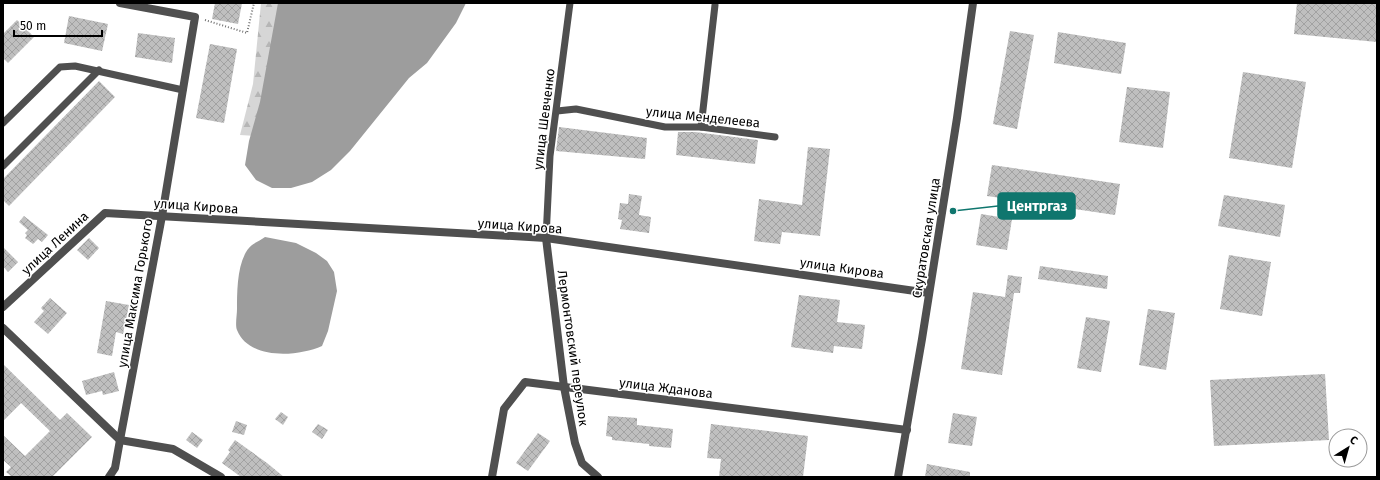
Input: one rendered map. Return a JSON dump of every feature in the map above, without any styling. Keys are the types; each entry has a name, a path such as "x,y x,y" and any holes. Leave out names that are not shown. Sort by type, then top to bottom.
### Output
{"street":[{"path":"120,3 195,17"},
{"name":"Скуратовская улица","path":"898,477 907,430 957,118 973,3"},
{"name":"улица Максима Горького","path":"109,477 115,468 162,216 195,17"},
{"name":"улица Кирова","path":"105,213 546,238 929,292"},
{"name":"улица Ленина","path":"3,307 105,213"},
{"name":"Лермонтовский переулок","path":"546,238 564,387 575,442 582,464 598,477"},
{"path":"3,328 120,440 173,449 221,477"},
{"name":"улица Жданова","path":"492,477 504,409 525,382 907,430"}],"lane":[{"name":"улица Шевченко","path":"546,238 550,156 570,3"},
{"path":"701,127 715,5"},
{"path":"3,123 60,67 76,66 99,70 182,90"},
{"path":"3,166 99,70"},
{"name":"улица Менделеева","path":"557,111 576,109 665,127 701,127 775,137"}],"path":[{"path":"195,17 247,33 254,3"}],"green space":[{"path":"261,3 287,3 257,136 240,135 253,84"}],"shaded area":[{"path":"278,3 466,3 456,23 427,63 409,78 350,151 331,170 312,182 291,188 272,188 256,180 245,165 249,141 260,102"},
{"path":"265,237 296,243 316,253 327,261 334,272 337,291 328,331 322,346 312,350 287,354 263,351 252,347 243,340 237,330 237,293 243,258 247,250 252,245"}],"building":[{"path":"215,3 242,3 238,24 212,19"},
{"path":"1297,3 1377,3 1377,42 1294,34"},
{"path":"69,16 108,24 102,51 64,43"},
{"path":"17,20 34,37 8,63 3,58 3,34"},
{"path":"1010,31 1034,35 1017,129 993,124"},
{"path":"1058,32 1126,43 1121,74 1054,63"},
{"path":"138,33 175,38 172,63 135,57"},
{"path":"210,44 237,49 224,123 196,118"},
{"path":"1243,72 1306,82 1292,168 1229,158"},
{"path":"99,81 115,97 9,206 3,200 3,179"},
{"path":"1127,87 1170,92 1163,148 1119,142"},
{"path":"559,127 647,138 645,159 556,151"},
{"path":"678,132 695,132 758,140 755,164 676,155"},
{"path":"808,147 830,149 820,236 782,232 780,244 754,241 759,199 802,205"},
{"path":"992,165 1120,184 1115,215 987,196"},
{"path":"629,194 642,196 639,215 651,217 649,233 620,229 622,220 618,219 620,203 628,204"},
{"path":"1224,195 1285,205 1280,237 1218,226"},
{"path":"981,214 1012,219 1007,250 976,245"},
{"path":"24,216 48,235 42,242 38,239 33,244 25,238 27,235 25,233 28,230 19,222"},
{"path":"89,238 99,248 88,260 77,250"},
{"path":"3,247 18,262 8,272 3,266"},
{"path":"1229,255 1271,262 1262,316 1220,309"},
{"path":"1040,266 1108,276 1107,289 1038,279"},
{"path":"1008,275 1022,277 1020,293 1014,293 1002,375 961,369 973,292 1005,297"},
{"path":"799,295 840,300 837,322 865,325 862,349 834,346 833,353 791,347"},
{"path":"50,298 67,313 48,334 34,322 44,311 41,308"},
{"path":"106,301 129,305 123,334 116,332 112,356 97,353"},
{"path":"1148,309 1175,313 1166,370 1139,365"},
{"path":"1086,317 1110,321 1101,372 1077,368"},
{"path":"3,364 60,420 67,413 92,437 52,477 12,477 6,472 11,467 3,460 3,435 25,456 50,431 21,403 3,421"},
{"path":"114,372 119,391 103,395 102,391 86,395 82,381"},
{"path":"1325,374 1328,440 1214,446 1210,380"},
{"path":"281,412 288,417 283,425 275,419"},
{"path":"953,413 977,417 972,446 948,443"},
{"path":"608,416 637,418 637,425 673,429 671,448 612,440 612,437 606,436"},
{"path":"236,421 247,425 244,435 232,432"},
{"path":"318,424 328,430 322,439 312,432"},
{"path":"711,424 808,436 803,477 719,477 721,459 707,458"},
{"path":"192,432 203,440 197,448 186,440"},
{"path":"538,433 550,441 528,471 516,463"},
{"path":"235,440 284,477 241,477 222,463 230,452 228,450"},
{"path":"927,464 970,472 970,477 925,477"}],"place":[{"name":"Центргаз","path":"953,211"}]}
